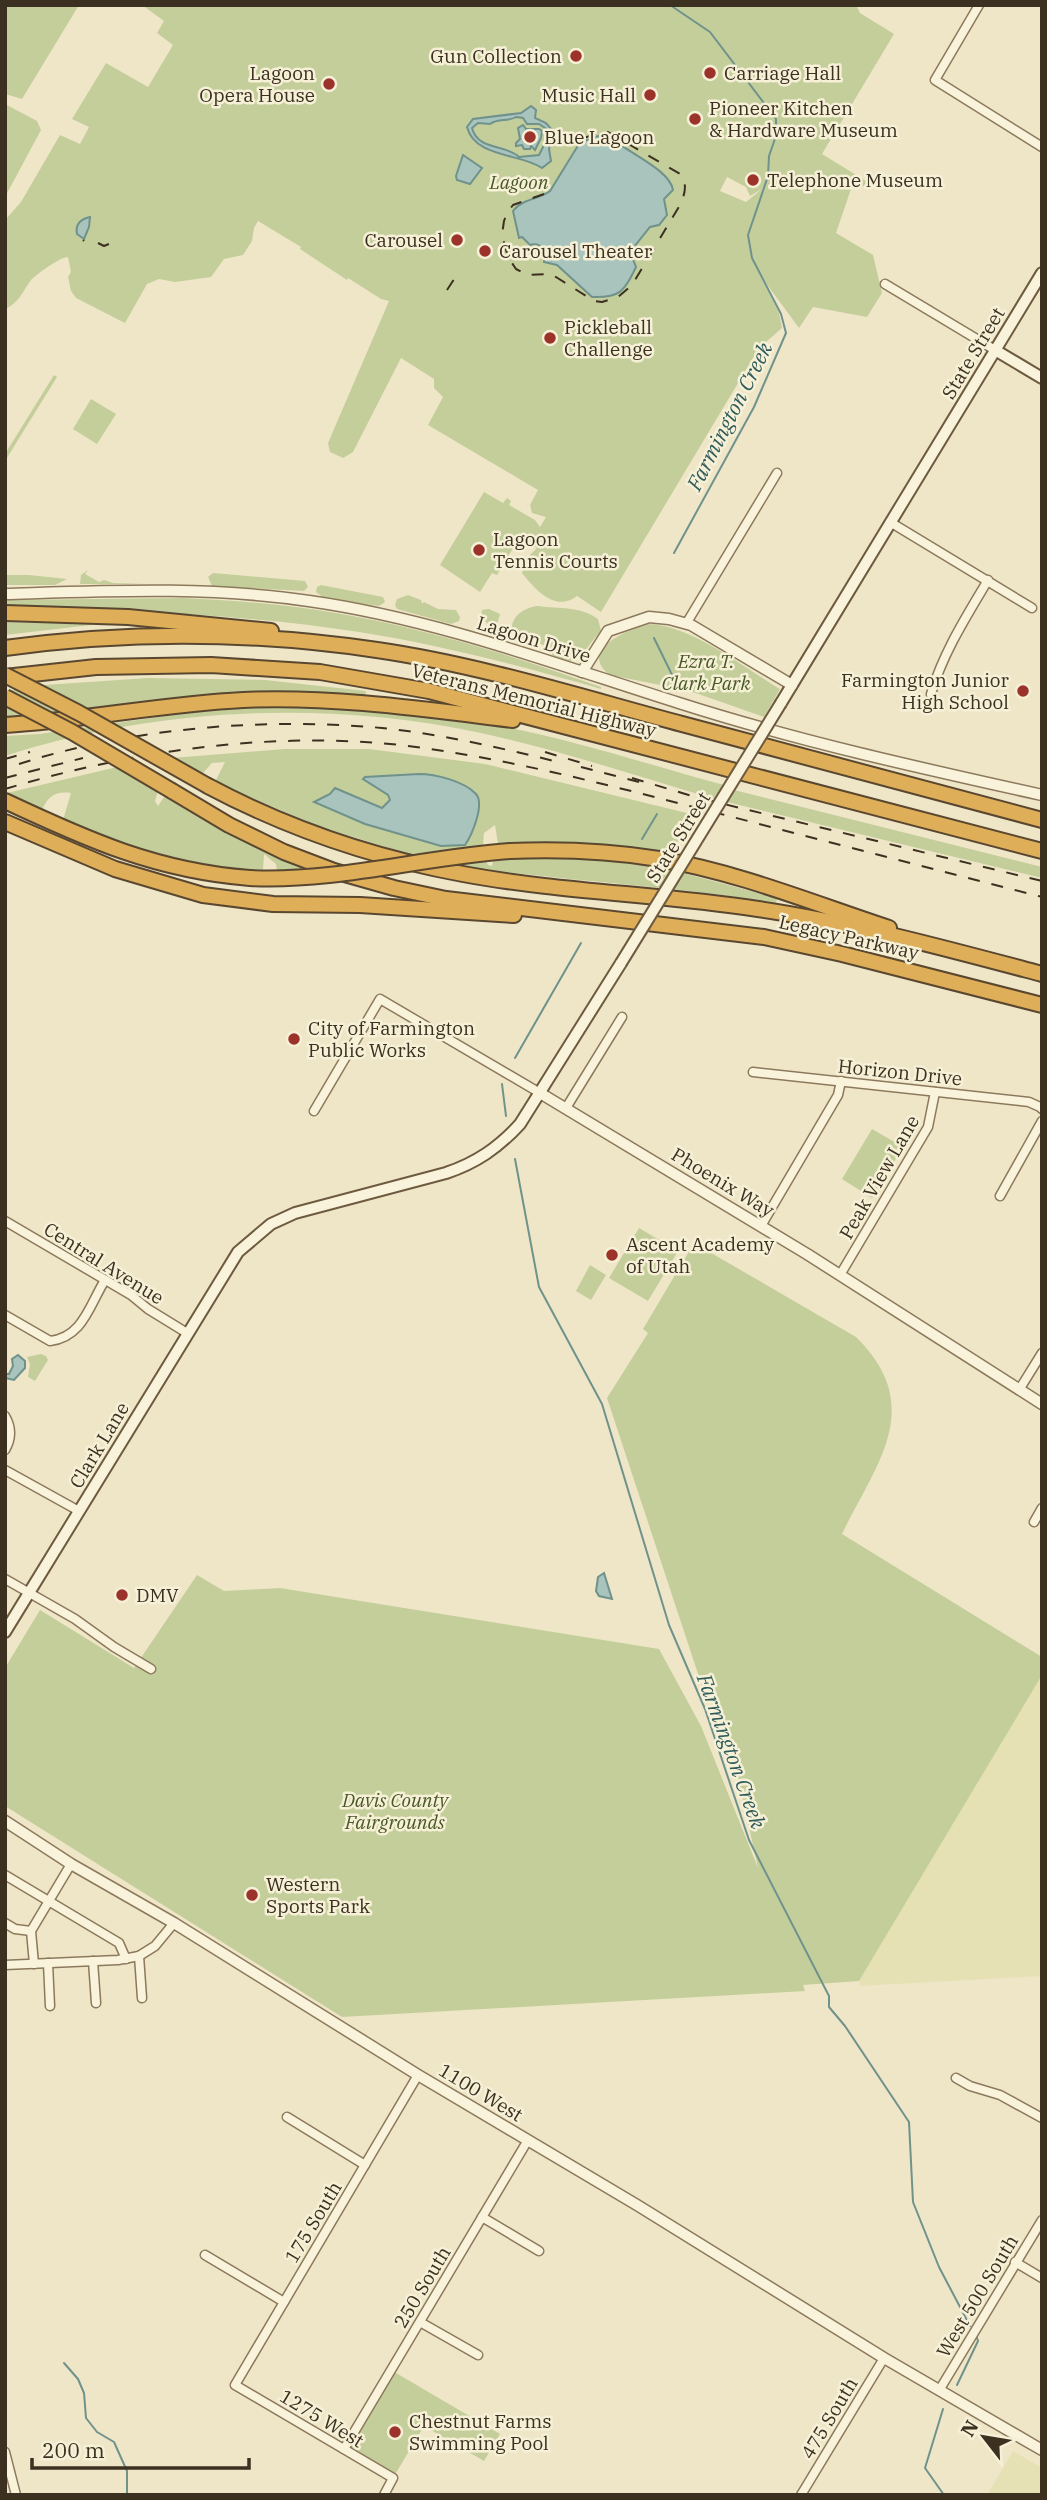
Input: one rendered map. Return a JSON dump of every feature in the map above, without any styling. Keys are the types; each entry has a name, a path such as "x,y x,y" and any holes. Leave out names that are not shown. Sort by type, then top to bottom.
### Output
{"highway":[{"path":"5,613 128,617 215,624 379,650"},
{"name":"Veterans Memorial Highway","path":"5,648 110,638 216,637 302,641 379,650 463,667 575,695 1042,820"},
{"name":"Veterans Memorial Highway","path":"5,676 96,667 211,665 320,672 429,691 1042,851"},
{"path":"5,676 79,713 208,786 275,818 389,857 461,874 760,909 970,955 1042,974"},
{"path":"5,697 72,732 229,825 322,867 379,884 446,899 645,922"},
{"path":"5,724 38,723 204,703 314,700 387,705 566,727"},
{"path":"5,801 97,844 147,860 198,872 250,878 338,875 456,856 510,851 609,853 685,865 788,895 970,955"},
{"path":"5,822 115,869 203,895 272,904 360,905 645,922"},
{"name":"Legacy Parkway","path":"645,922 764,937 1042,1005"}],"main road":[{"name":"State Street","path":"222,1275 237,1252 283,1219 469,1166 509,1136 540,1093 621,963 1042,272"},
{"path":"995,350 1042,378"},
{"name":"Clark Lane","path":"5,1632 222,1275"}],"street":[{"path":"979,5 935,80 1042,146"},
{"path":"885,284 995,350"},
{"path":"686,624 777,473"},
{"path":"890,522 1032,608"},
{"path":"931,694 937,674 955,636 988,580"},
{"name":"Lagoon Drive","path":"5,594 182,590 309,601 387,615 785,733 1042,795"},
{"path":"582,672 608,631 649,617 686,624 792,685"},
{"name":"Phoenix Way","path":"314,1111 380,999 761,1226 1042,1404"},
{"path":"566,1108 622,1017"},
{"name":"Horizon Drive","path":"753,1072 1029,1102 1042,1110"},
{"path":"761,1226 838,1095 841,1081"},
{"name":"Peak View Lane","path":"840,1275 928,1127 935,1092"},
{"path":"1000,1196 1042,1121"},
{"name":"Central Avenue","path":"5,1221 131,1295 187,1333"},
{"path":"5,1315 50,1341 69,1336 83,1318 104,1280"},
{"path":"1019,1390 1042,1353"},
{"path":"5,1416 10,1434 5,1450"},
{"path":"5,1470 79,1511"},
{"path":"1034,1522 1042,1508"},
{"path":"5,1578 75,1619 151,1670"},
{"name":"1100 West","path":"5,1821 71,1864 174,1923 418,2075 884,2358 1042,2450"},
{"path":"34,1964 31,1931 71,1864"},
{"path":"5,1875 119,1943 126,1959"},
{"path":"5,1923 15,1929 31,1931"},
{"path":"5,1965 126,1959 139,1956 155,1946 174,1923"},
{"path":"139,1956 142,1998"},
{"path":"93,1961 96,2003"},
{"path":"48,1963 50,2006"},
{"name":"175 South","path":"235,2385 418,2075"},
{"path":"956,2078 970,2086 1000,2095 1042,2119"},
{"path":"288,2118 365,2165"},
{"name":"250 South","path":"344,2449 528,2140"},
{"path":"482,2217 538,2251"},
{"name":"West 500 South","path":"940,2389 1042,2220"},
{"path":"205,2255 284,2302"},
{"path":"1015,2262 1042,2278"},
{"path":"420,2322 478,2355"},
{"name":"475 South","path":"805,2493 884,2358"},
{"name":"1275 West","path":"235,2385 393,2478 384,2495"},
{"path":"5,2452 16,2495"}],"shaded area":[{"path":"1042,1675 1042,1976 860,1986 859,1981"},
{"path":"1013,2451 1042,2468 1042,2495 987,2495"}],"green space":[{"path":"5,5 79,5 22,99 5,94"},
{"name":"Lagoon","path":"142,5 856,5 860,13 894,34 822,154 871,184 851,189 836,233 873,255 882,293 867,317 813,307 799,328 760,275 779,313 782,328 759,348 601,612 577,596 561,602 539,592 522,573 527,558 537,548 519,538 497,575 492,573 480,592 440,565 484,492 503,503 507,498 511,501 509,505 535,520 540,527 546,517 532,513 530,505 538,490 428,425 443,397 434,388 434,379 401,358 353,452 343,458 330,452 328,443 389,301 381,299 348,278 347,280 258,221 252,241 243,255 224,259 211,277 175,282 159,279 147,284 125,323 76,298 71,291 68,277 71,272 68,257 34,277 17,300 5,309 5,220 21,202 60,135 80,144 89,127 72,119 106,63 148,87 173,45 157,33 164,21","holes":["727,177 746,187 750,196 762,189 746,202 720,191"]},
{"path":"5,104 37,121 41,130 5,197"},
{"path":"54,375 57,377 5,461 5,454"},
{"path":"91,399 116,414 97,444 73,429"},
{"path":"88,570 85,574 99,582 104,580 113,583 146,584 80,584 81,575"},
{"path":"213,573 305,581 308,587 304,591 212,586 208,577"},
{"path":"5,575 67,579 55,585 5,585"},
{"path":"321,585 383,597 385,602 379,606 324,598 316,592"},
{"path":"408,595 421,600 422,604 424,602 438,609 456,610 459,621 451,624 397,609 397,599"},
{"path":"183,598 282,605 373,620 489,650 601,689 511,664 359,632 182,614 5,607 5,600"},
{"path":"538,606 584,612 598,619 601,631 577,658 571,661 557,659 544,645 520,637 512,628 514,619 520,612"},
{"path":"489,609 500,614 496,628 488,624 482,616 482,610"},
{"path":"5,622 100,624 5,635"},
{"name":"Ezra T. Clark Park","path":"650,624 666,626 700,640 780,689 764,717 690,691 610,675 601,666 599,657 602,649 620,635"},
{"path":"148,678 265,680 366,691 365,696 234,693 5,718 5,691 44,685"},
{"path":"275,707 376,711 477,722 570,742 724,785 715,799 566,755 476,732 418,722 299,713 239,714 120,727 5,756 5,736 39,734 200,711"},
{"path":"285,749 369,749 485,764 695,815 671,854 584,844 498,844 495,825 484,833 483,845 411,855 315,825 215,782 225,762 212,763 201,775 172,758"},
{"path":"117,767 158,791 155,801 158,806 164,797 313,870 277,871 276,864 264,854 263,871 210,865 160,854 63,820 71,793 53,795 42,810 7,793"},
{"path":"734,790 1042,867 1042,878 727,802"},
{"path":"530,857 584,858 664,868 777,898 776,903 447,864 485,859 488,865 492,866 493,860"},
{"path":"872,1129 903,1147 872,1198 842,1179"},
{"path":"639,1228 678,1251 648,1301 609,1278"},
{"name":"Davis County Fairgrounds","path":"694,1243 856,1337 877,1363 889,1387 892,1412 888,1436 869,1484 842,1534 1042,1657 1042,1675 859,1981 803,1985 805,1991 342,2017 5,1806 5,1668 40,1610 134,1668 197,1575 224,1591 280,1588 659,1649 701,1726 758,1868 726,1722 713,1696 702,1686 607,1398 648,1333 643,1329"},
{"path":"590,1265 606,1275 591,1300 576,1291"},
{"path":"41,1354 48,1360 35,1381 28,1377 30,1364 27,1357"},
{"path":"391,2370 500,2434 484,2461 424,2426 393,2478 344,2449"}],"water":[{"path":"531,106 536,110 535,118 546,123 553,131 549,149 551,161 542,168 488,150 472,137 467,127 473,119 521,113","holes":["516,117 523,118 527,124 539,124 548,130 548,137 539,155 519,157 507,150 486,144 475,135 472,128 478,123 490,124"]},
{"name":"Blue Lagoon","path":"523,125 526,129 542,131 535,150 531,146 530,149 524,149 522,145 516,146 520,139 518,128"},
{"path":"604,134 656,168 670,182 673,190 664,199 667,215 659,225 650,227 630,252 636,267 628,282 616,294 592,297 557,265 544,262 545,253 541,247 530,245 522,237 519,238 513,211 521,204 550,191 578,143"},
{"path":"463,155 482,168 470,184 457,180 456,176"},
{"path":"90,217 84,239 77,234 77,227 81,221"},
{"path":"419,774 449,779 476,794 478,812 465,845 441,846 365,824 314,802 330,794 335,788 382,808 390,800 388,795 363,779 365,777"},
{"path":"18,1355 25,1361 25,1368 14,1380 5,1378 5,1374 9,1374 13,1366 12,1359"},
{"path":"604,1573 612,1599 599,1596 596,1591 598,1577"}],"waterway":[{"name":"Farmington Creek","path":"670,5 710,32 776,119 776,136 769,156 768,176 748,235 752,258 781,314 786,333 754,407 674,553"},
{"name":"Farmington Creek","path":"654,638 679,689"},
{"name":"Farmington Creek","path":"642,839 657,814"},
{"name":"Farmington Creek","path":"515,1058 581,943"},
{"name":"Farmington Creek","path":"502,1084 506,1116"},
{"name":"Farmington Creek","path":"515,1159 539,1287 602,1404 669,1625 705,1709 749,1840 829,1996 829,2007 845,2026 909,2122 913,2202 939,2267 970,2326"},
{"name":"Farmington Creek","path":"957,2385 977,2338"},
{"path":"64,2363 78,2379 84,2393 86,2418 97,2432 114,2442 127,2471 127,2495"},
{"name":"Farmington Creek","path":"943,2409 925,2468 944,2495"}],"railway":[{"path":"544,194 513,205 504,221 502,235 508,257 516,269 527,275 550,274 594,301 602,302 618,297 632,285 680,205 685,185 680,174 608,132 599,132 577,141"},
{"path":"98,243 104,246 109,244"},
{"path":"447,290 460,270"},
{"path":"19,764 106,742 152,734 198,728 291,724 404,731 468,741 554,761"},
{"path":"5,789 102,764 200,748 300,741 400,745 481,757 560,774 1042,897"},
{"path":"5,759 30,752"},
{"path":"545,752 592,766"},
{"path":"5,778 83,758"},
{"path":"581,767 639,782"},
{"path":"632,778 692,796"},
{"path":"703,799 1042,881"}],"place":[{"name":"Gun Collection","path":"576,56"},
{"name":"Carriage Hall","path":"710,73"},
{"name":"Lagoon Opera House","path":"329,84"},
{"name":"Music Hall","path":"650,95"},
{"name":"Pioneer Kitchen & Hardware Museum","path":"695,119"},
{"name":"Blue Lagoon","path":"530,137"},
{"name":"Telephone Museum","path":"753,180"},
{"name":"Carousel","path":"457,240"},
{"name":"Carousel Theater","path":"485,251"},
{"name":"Pickleball Challenge","path":"550,338"},
{"name":"Lagoon Tennis Courts","path":"479,550"},
{"name":"Farmington Junior High School","path":"1023,691"},
{"name":"City of Farmington Public Works","path":"294,1039"},
{"name":"Ascent Academy of Utah","path":"612,1255"},
{"name":"DMV","path":"122,1595"},
{"name":"Western Sports Park","path":"252,1895"},
{"name":"Chestnut Farms Swimming Pool","path":"395,2432"}]}
